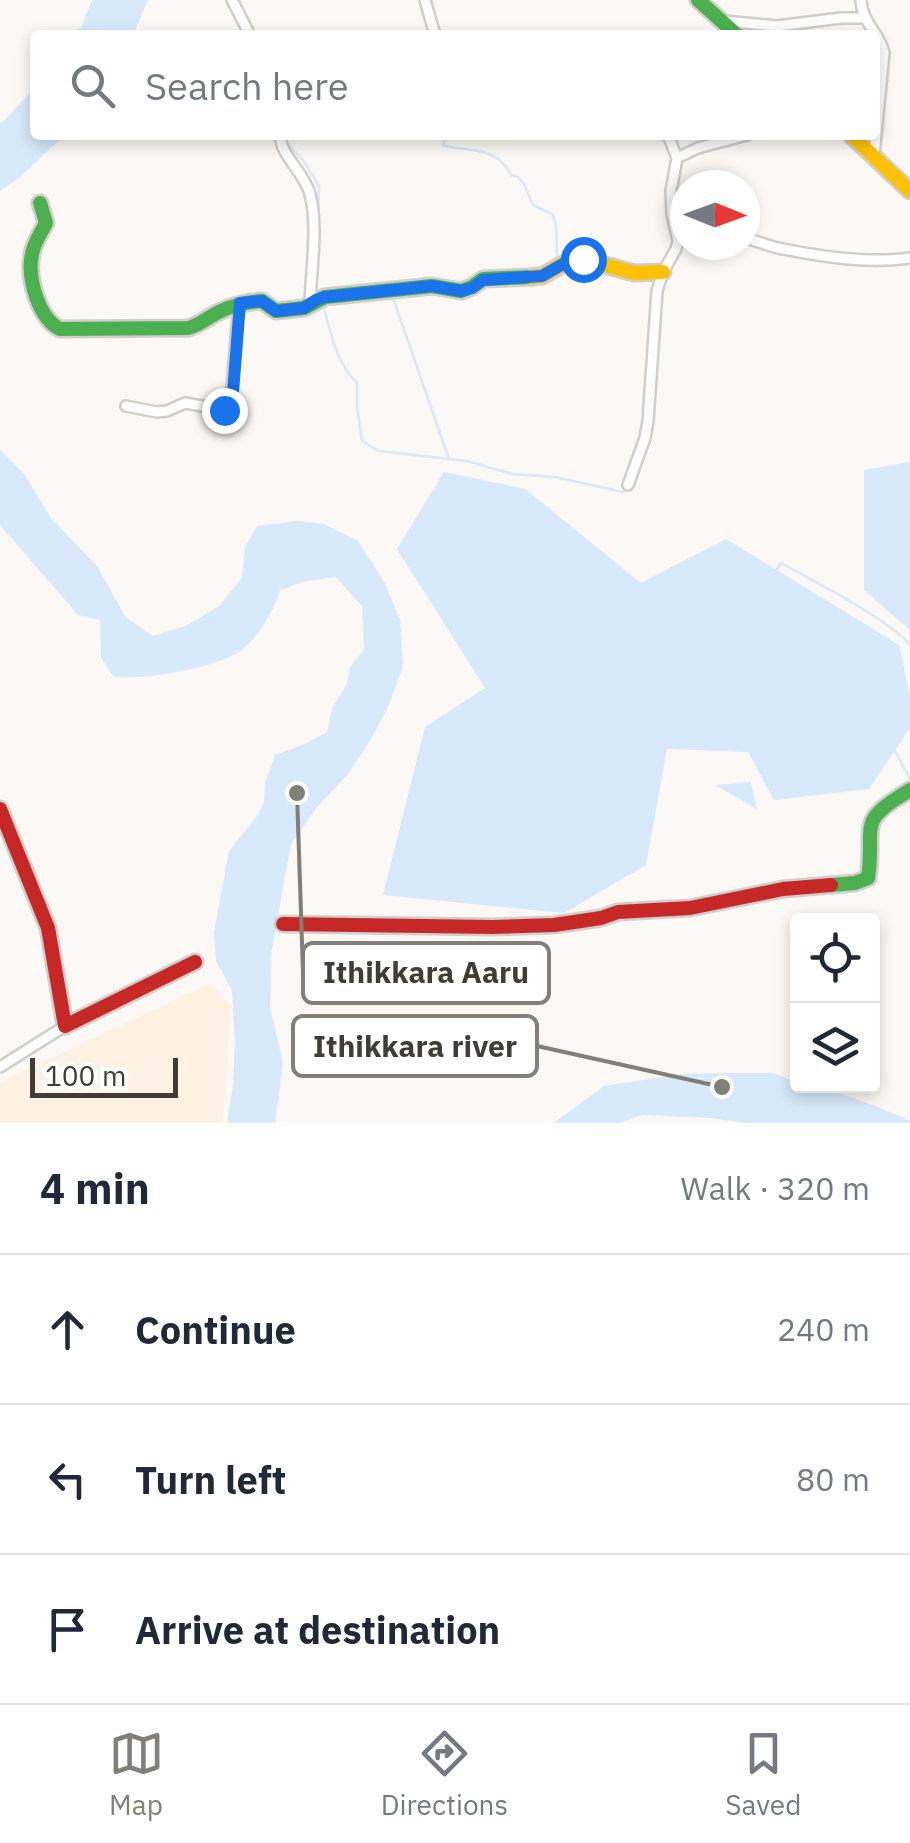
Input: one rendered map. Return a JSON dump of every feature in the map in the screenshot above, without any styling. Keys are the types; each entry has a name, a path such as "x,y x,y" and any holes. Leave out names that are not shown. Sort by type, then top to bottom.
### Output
{"street":[{"path":"232,0 247,30"},
{"path":"425,0 434,30"},
{"path":"698,0 732,30"},
{"path":"861,0 864,18 872,30"},
{"path":"721,20 776,26 864,18"},
{"path":"880,41 884,53 880,94"},
{"path":"281,140 308,188 312,205 310,304"},
{"path":"628,484 648,421 657,291 678,241 671,191 677,158 670,140"},
{"path":"677,158 728,140"},
{"path":"856,140 910,191"},
{"path":"874,156 876,140"},
{"path":"40,204 46,223 32,249 32,276 43,310 54,327 194,327 240,303 262,301 276,311 304,308 325,297 432,286 461,291 483,280 542,276 563,264 583,259 634,273 662,272"},
{"path":"760,243 820,255 910,258"},
{"path":"126,406 157,412 185,403 230,408 240,303"},
{"path":"284,924 554,924 618,912 690,908 782,890 855,883 869,874 871,817 880,807 910,790"},
{"path":"0,808 48,928 65,1026"},
{"path":"0,1067 65,1026 195,962"}],"shaded area":[{"path":"211,983 231,1007 223,1123 0,1123 0,1082"}],"water":[{"path":"92,0 148,0 135,30 74,30 81,28"},
{"path":"30,93 30,140 60,140 0,191 0,123"},
{"path":"0,449 24,474 51,518 97,566 125,616 152,636 186,626 219,606 242,578 245,547 257,526 298,521 324,524 358,541 383,580 400,619 403,666 389,705 348,774 317,807 291,844 271,954 270,1007 283,1063 275,1123 227,1123 235,1042 232,990 216,961 214,932 229,851 264,803 265,783 275,755 327,732 350,667 364,650 362,606 336,577 306,581 280,590 260,630 232,656 181,671 114,677 101,658 100,620 78,615 0,525"},
{"path":"910,462 910,630 864,590 864,470"},
{"path":"444,472 525,489 641,583 726,539 899,645 910,696 910,728 869,789 774,800 748,752 667,749 646,865 564,913 383,895 425,727 485,688 397,549"},
{"path":"751,782 757,809 715,785"},
{"path":"772,1073 790,1079 790,1093 836,1093 910,1123 745,1123 642,1115 619,1123 554,1123 604,1086 682,1074"}],"waterway":[{"path":"239,0 252,30"},
{"path":"444,140 443,145 490,154 518,177 533,205 552,214 557,258"},
{"path":"285,141 319,186 318,231"},
{"path":"368,299 393,298 449,459"},
{"path":"323,304 339,356 357,383 362,441 379,451 467,461 512,474 555,477 623,492"},
{"path":"775,572 781,563 866,611 910,644"},
{"path":"894,749 910,779"}],"traffic: fast":[{"path":"698,0 731,30"},
{"path":"40,203 46,223 32,254 33,285 46,316 60,329 188,328 251,302 262,301 276,311 304,308 325,297 432,286 461,291 483,279 531,277"},
{"path":"831,885 868,878 874,818 910,790"}],"traffic: slow":[{"path":"856,140 910,191"},
{"path":"531,277 583,259 634,273 663,272"}],"traffic: jam":[{"path":"0,809 48,928 65,1026 195,962"},
{"path":"283,924 554,925 618,912 690,908 783,889 831,885"}],"place":[{"name":"Ithikkara Aaru","path":"297,793"},
{"name":"Ithikkara river","path":"722,1087"}],"route":[{"path":"224,410 232,405 240,303 262,301 276,311 304,308 325,297 432,286 456,292 483,280 542,276 570,260 583,259"}]}
